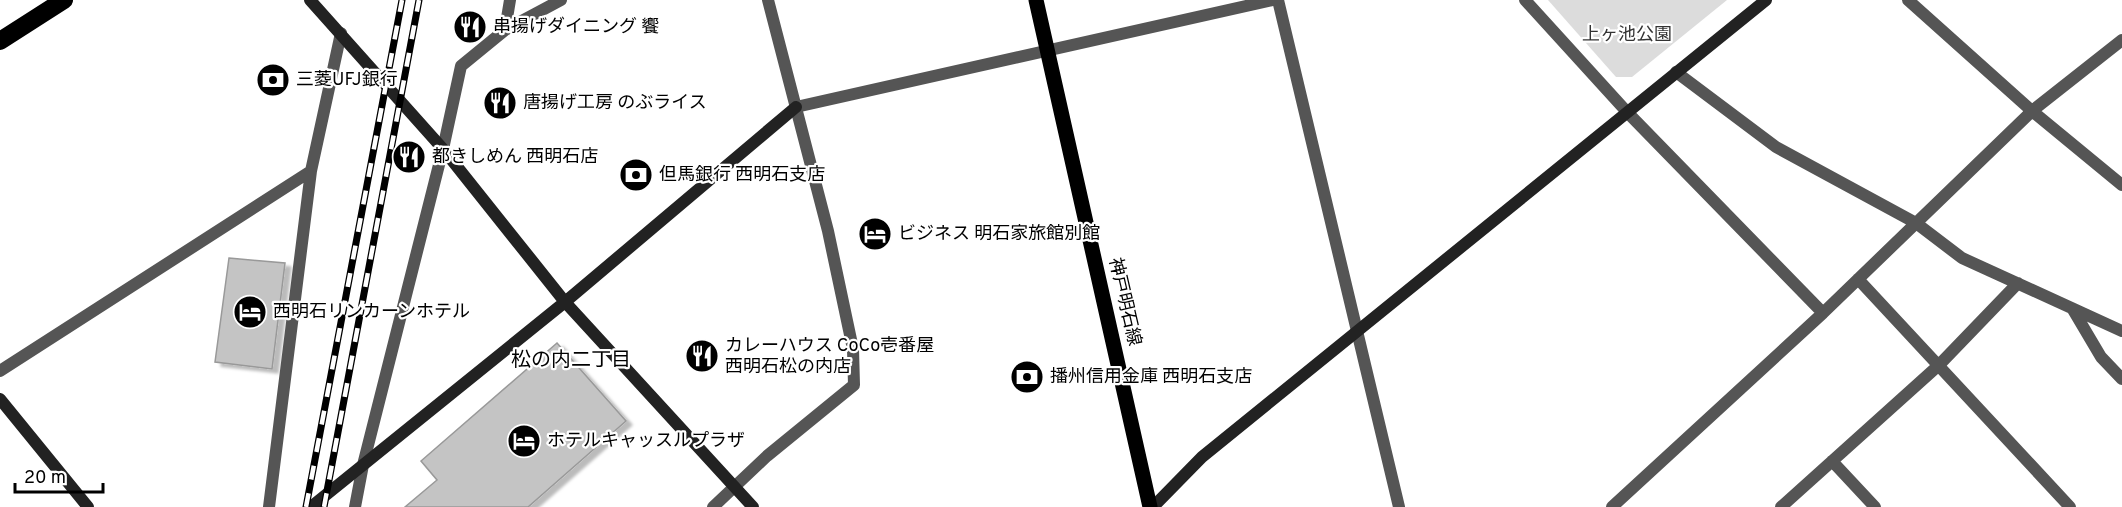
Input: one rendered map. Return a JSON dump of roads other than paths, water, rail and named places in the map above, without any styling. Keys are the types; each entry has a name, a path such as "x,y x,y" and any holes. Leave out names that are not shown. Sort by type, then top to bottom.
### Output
{"highway":[{"path":"0,41 64,0"}],"main road":[{"name":"神戸明石線","path":"1036,0 1151,507"}],"street":[{"path":"310,0 443,149 565,302 753,507"},
{"path":"505,30 510,0"},
{"path":"355,507 363,465 443,149 461,66 505,30 561,0"},
{"path":"713,507 768,456 854,385 853,349 828,231 768,0"},
{"path":"311,507 565,302 796,107 1273,0"},
{"path":"1278,0 1399,507"},
{"path":"1525,0 1627,112 1823,313"},
{"path":"1151,507 1202,457 1766,0"},
{"path":"1908,0 2032,111 2122,185"},
{"path":"269,507 311,171 341,33"},
{"path":"1612,507 1823,313 2032,111 2122,40"},
{"path":"1676,72 1776,147 1917,223 1962,258 2122,331"},
{"path":"0,371 311,171"},
{"path":"1858,279 2070,507"},
{"path":"1781,507 1939,365 2018,283"},
{"path":"2072,308 2101,357 2122,379"},
{"path":"0,399 88,507"},
{"path":"1832,461 1875,507"}],"railway":[{"path":"306,507 402,0"},
{"path":"324,507 419,0"}],"place":[{"name":"串揚げダイニング 饗","path":"470,27"},
{"name":"三菱UFJ銀行","path":"273,80"},
{"name":"唐揚げ工房 のぶライス","path":"500,103"},
{"name":"都きしめん 西明石店","path":"409,157"},
{"name":"但馬銀行 西明石支店","path":"636,175"},
{"name":"ビジネス 明石家旅館別館","path":"875,234"},
{"name":"西明石リンカーンホテル","path":"250,312"},
{"name":"カレーハウス CoCo壱番屋 西明石松の内店","path":"702,356"},
{"name":"播州信用金庫 西明石支店","path":"1027,377"},
{"name":"ホテルキャッスルプラザ","path":"524,441"}],"district":[{"name":"松の内二丁目","path":"571,361"}],"park label":[{"name":"上ヶ池公園","path":"1627,35"}]}
